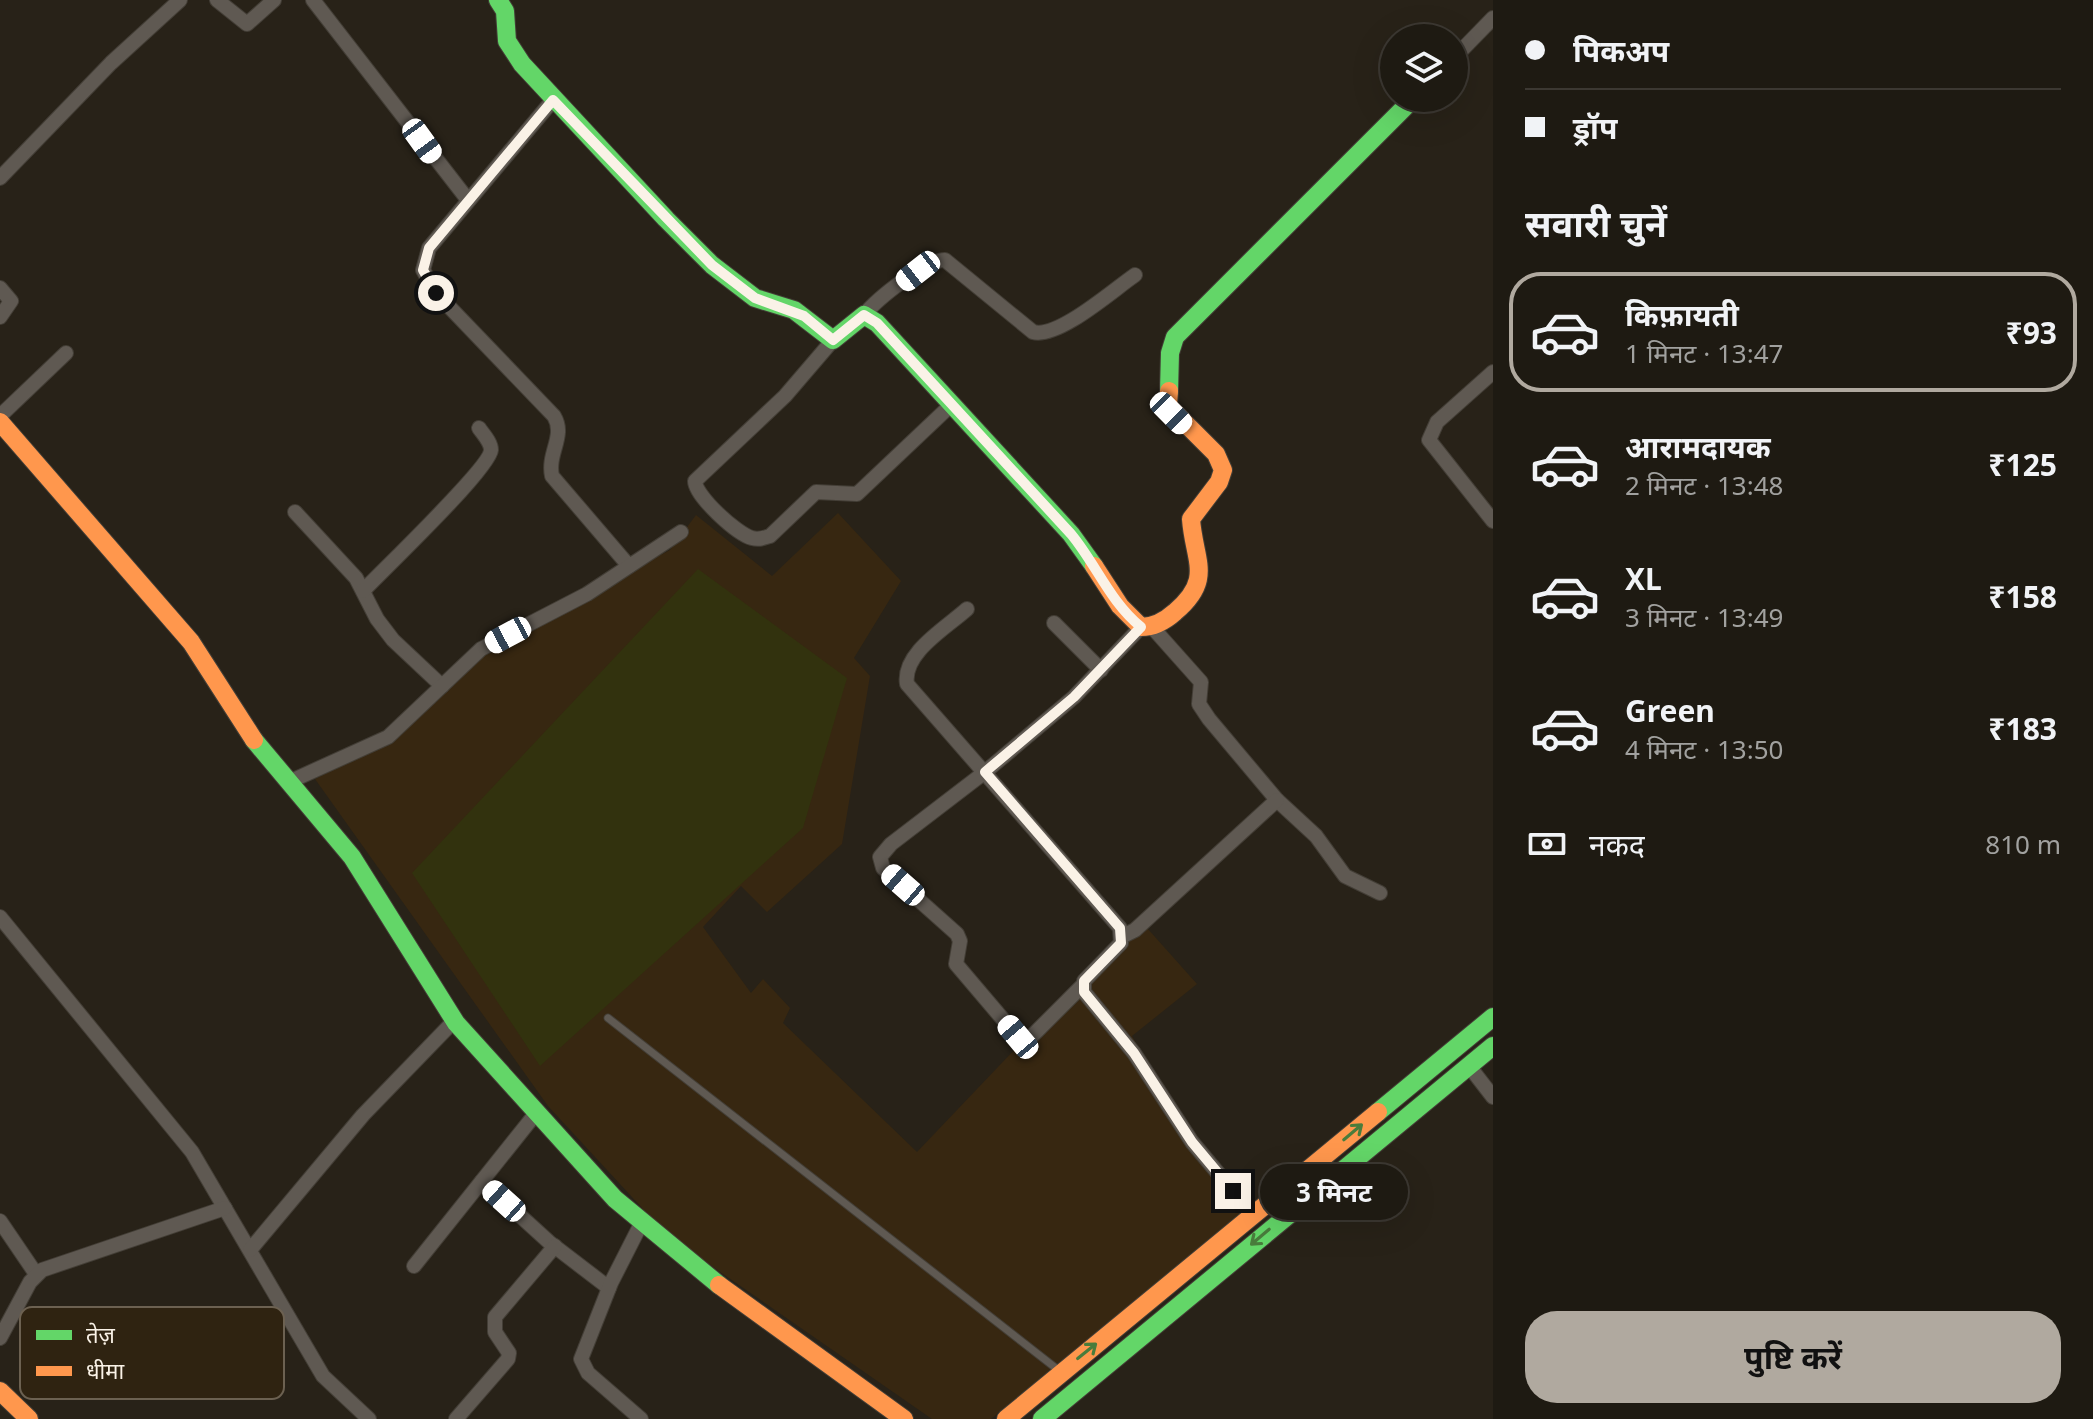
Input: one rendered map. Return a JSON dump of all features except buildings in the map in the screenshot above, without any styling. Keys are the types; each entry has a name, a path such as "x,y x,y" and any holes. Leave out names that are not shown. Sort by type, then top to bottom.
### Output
{"main road":[{"path":"498,0 505,11 507,41 553,100 712,265 755,298 804,316 833,340 864,315 877,323 950,406 1071,534 1087,554 1104,585 1146,627 1187,604 1201,584 1203,573 1191,519 1219,482 1223,470 1216,454 1168,406 1170,353 1175,337 1400,112"},
{"path":"0,419 191,642 246,730 352,857 455,1020 615,1199 746,1308 904,1419"},
{"path":"1006,1419 1493,1017"},
{"path":"1042,1419 1493,1046"},
{"path":"0,1391 29,1419"}],"street":[{"path":"0,178 111,63 180,0"},
{"path":"217,0 247,24 274,0"},
{"path":"313,0 468,200"},
{"path":"1468,44 1493,18"},
{"path":"553,100 424,257 423,270 429,284 554,416 560,434 550,465 552,476 629,566"},
{"path":"864,315 918,271 938,260 945,260 1033,332 1042,334 1058,328 1135,275"},
{"path":"0,288 11,301 0,317"},
{"path":"833,340 785,396 695,481 700,496 745,535 760,539 770,536 816,492 857,494 950,406"},
{"path":"0,419 66,353"},
{"path":"1493,372 1437,422 1429,440 1442,461 1493,521"},
{"path":"363,591 432,522 488,457 489,442 479,428"},
{"path":"295,512 350,570 393,640 442,686"},
{"path":"291,781 388,737 481,649 587,594 681,532"},
{"path":"967,609 916,655 906,674 914,694 985,772 1113,918 1123,936 1121,943 1082,986 1031,1037 1018,1037 956,964 960,941 957,934 880,863 882,852 985,772 1146,627 1194,671 1203,691 1199,704 1277,800 1303,821 1345,876 1380,893"},
{"path":"1054,623 1101,670"},
{"path":"1123,936 1135,930 1277,800"},
{"path":"0,917 89,1030 192,1152 283,1307"},
{"path":"1082,986 1134,1053 1192,1142 1253,1215"},
{"path":"250,1250 363,1115 455,1020"},
{"path":"1469,1066 1493,1097"},
{"path":"414,1266 537,1112"},
{"path":"482,1181 555,1246 609,1288"},
{"path":"0,1338 36,1274 225,1208"},
{"path":"0,1221 36,1274"},
{"path":"641,1419 581,1364 609,1288 642,1222"},
{"path":"456,1419 508,1359 507,1349 495,1332 495,1317 555,1246"},
{"path":"284,1309 323,1376 369,1419"}],"lane":[{"path":"608,1018 1061,1372"}],"shaded area":[{"path":"838,513 901,581 854,658 870,676 842,844 767,912 741,886 703,927 751,993 763,979 790,1008 783,1023 917,1152 1139,919 1197,984 1132,1036 1173,1109 1252,1209 991,1419 932,1419 667,1235 548,1106 315,779 398,736 478,651 670,550 696,515 772,576"},
{"path":"698,569 847,678 803,828 540,1066 412,873"}],"traffic: fast":[{"path":"498,0 505,11 507,41 522,64 712,265 755,298 794,310 833,340 864,315 877,323 1071,534 1094,566"},
{"path":"1169,391 1170,353 1175,337 1400,112"},
{"path":"254,740 352,857 456,1023 615,1199 719,1285"},
{"path":"1378,1112 1493,1017"},
{"path":"1042,1419 1493,1046"}],"traffic: slow":[{"path":"1094,566 1120,606 1141,627 1155,625 1167,618 1194,589 1199,569 1191,519 1219,482 1223,470 1216,454 1168,406 1169,391"},
{"path":"0,422 191,642 254,740"},
{"path":"1006,1419 1378,1112"},
{"path":"719,1285 904,1419"},
{"path":"0,1391 29,1419"}],"route":[{"path":"436,293 423,270 424,257 429,248 553,100 692,246 755,298 794,310 833,340 864,315 877,323 989,449 1071,534 1093,563 1104,585 1141,627 1074,697 985,772 1120,928 1123,936 1121,943 1084,981 1084,992 1134,1053 1192,1142 1233,1191"}]}
